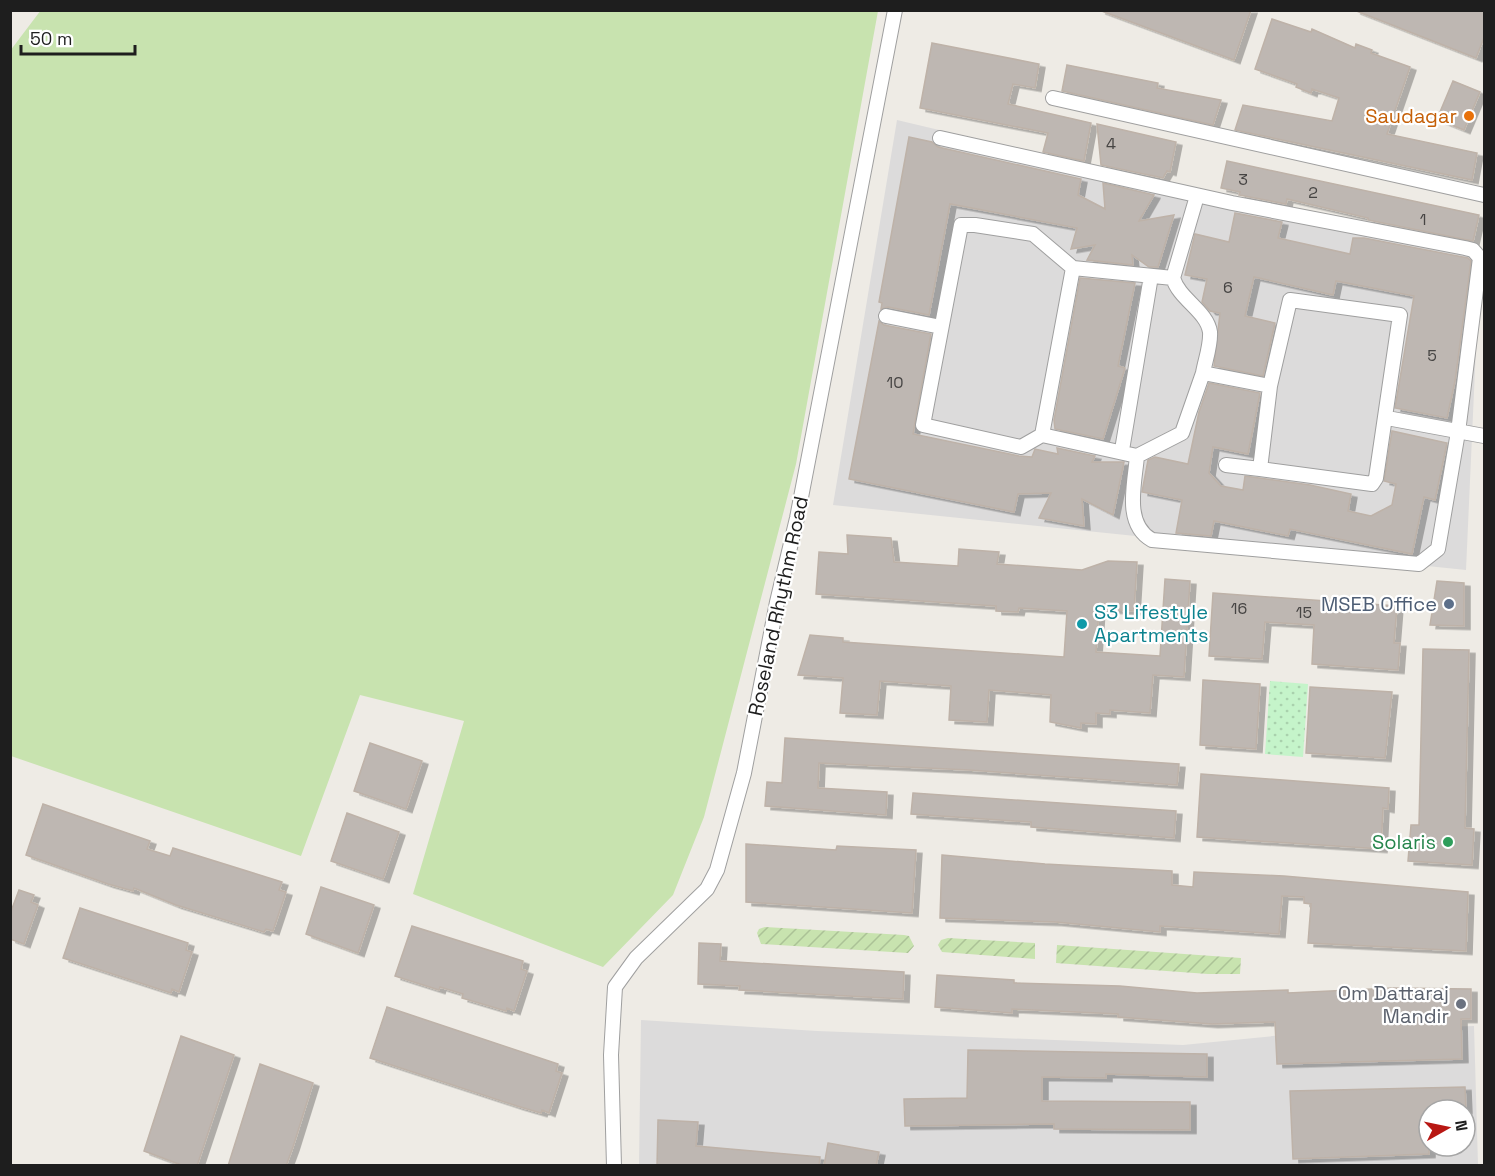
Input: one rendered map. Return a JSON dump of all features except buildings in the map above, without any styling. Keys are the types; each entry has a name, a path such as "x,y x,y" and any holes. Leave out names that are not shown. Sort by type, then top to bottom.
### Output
{"street":[{"name":"Roseland Rhythm Road","path":"614,1166 611,1055 615,987 636,958 707,889 717,870 731,824 777,602 797,518 895,10"},
{"path":"1053,98 1485,195"},
{"path":"940,138 1197,196 1473,250 1480,258 1458,432 1438,549 1419,564 1152,540 1146,537 1133,516 1137,456"},
{"path":"1173,278 1073,268 1033,234 961,225 923,424 1021,447 1042,435 1122,450 1137,456 1182,433 1203,374 1210,330 1206,322 1176,287 1173,278 1197,196"},
{"path":"1042,435 1073,268"},
{"path":"1122,450 1151,276"},
{"path":"1226,465 1372,484 1376,478 1387,418 1400,315 1290,300 1270,386 1260,469"},
{"path":"886,316 940,327"},
{"path":"1203,374 1270,386"},
{"path":"1387,418 1485,436"}],"shaded area":[{"path":"897,120 1480,258 1466,570 833,505"},
{"path":"641,1020 817,1031 1183,1045 1324,1031 1474,1026 1476,1098 1417,1098 1417,1158 1477,1158 1477,1130 1478,1165 639,1166"}],"green space":[{"path":"41,10 878,11 796,464 704,817 673,895 603,967 413,894 464,721 360,695 301,856 11,756 10,51"},
{"path":"1270,681 1308,684 1303,757 1265,754"},
{"path":"765,927 904,935 909,936 914,946 908,953 761,944 757,933 759,929"},
{"path":"948,938 1035,943 1035,959 942,952 938,945 941,940"},
{"path":"1057,945 1241,958 1240,974 1208,974 1056,963"}],"place":[{"name":"Saudagar","path":"1469,116"},
{"name":"MSEB Office","path":"1449,604"},
{"name":"S3 Lifestyle Apartments","path":"1082,624"},
{"name":"Solaris","path":"1448,842"},
{"name":"Om Dattaraj Mandir","path":"1461,1004"}]}
